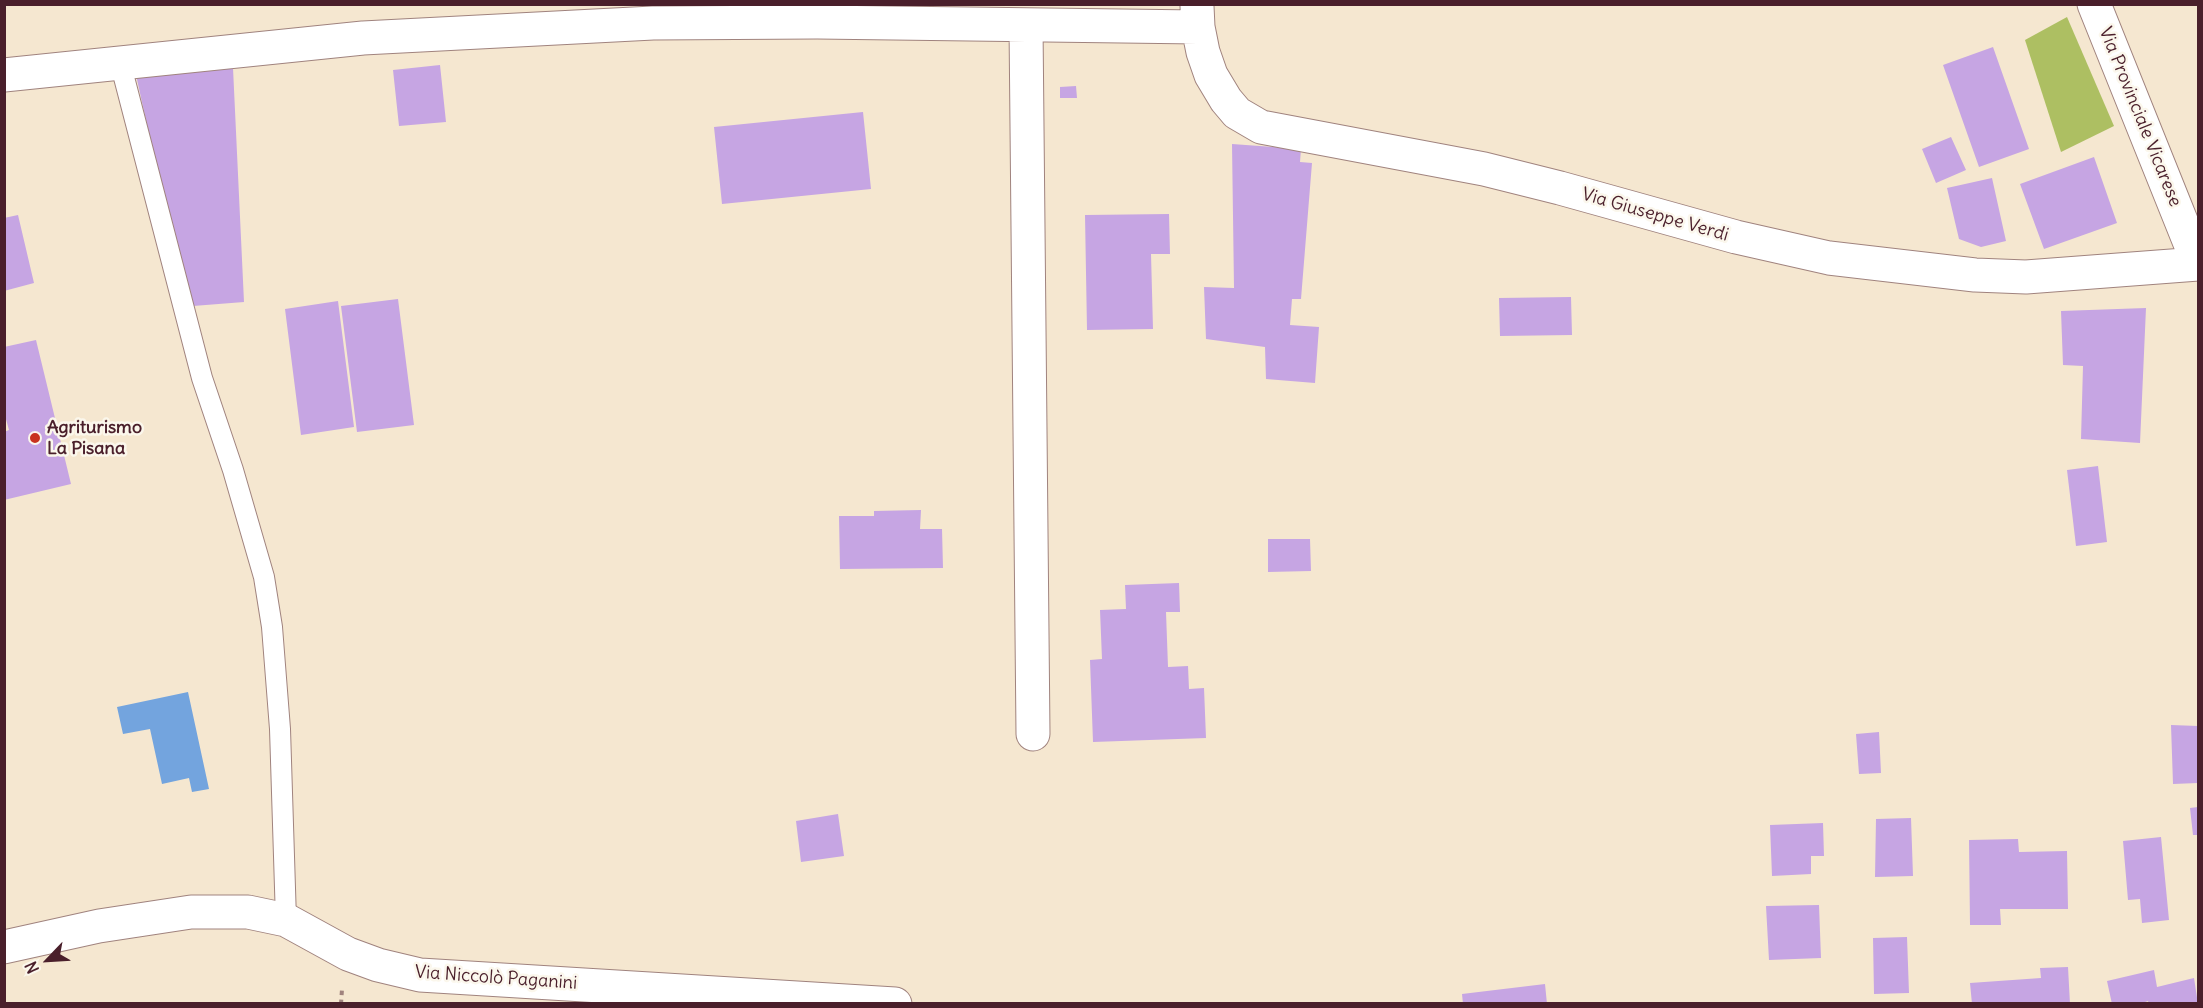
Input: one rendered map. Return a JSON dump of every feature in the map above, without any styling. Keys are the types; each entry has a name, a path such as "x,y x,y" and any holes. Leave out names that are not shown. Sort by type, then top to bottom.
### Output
{"street":[{"name":"Via Provinciale Vicarese","path":"2094,4 2199,263"},
{"name":"Via Giuseppe Verdi","path":"1197,16 1203,52 1217,86 1237,113 1261,127 1484,169 1736,237 1829,258 1974,275 2026,277 2199,263"},
{"path":"4,75 363,38 653,23 817,22 1026,25 1197,16"},
{"path":"1026,25 1033,734"},
{"name":"Via Niccolò Paganini","path":"4,947 99,926 191,912 248,912 286,920 348,954 378,965 420,975 895,1004"}],"lane":[{"path":"120,63 202,378 233,470 264,577 272,627 280,729 286,920"}],"green space":[{"path":"2067,17 2114,126 2061,152 2025,40"}],"water":[{"path":"188,692 209,789 192,792 189,778 162,784 150,729 123,734 117,707"}],"building":[{"path":"1993,47 2029,149 1979,167 1943,65"},
{"path":"440,65 446,122 399,126 393,70"},
{"path":"233,68 244,302 193,306 170,229 136,75"},
{"path":"1076,86 1077,98 1060,98 1060,87"},
{"path":"863,112 871,189 722,204 714,127"},
{"path":"1951,137 1966,170 1936,183 1922,149"},
{"path":"1232,144 1301,149 1300,162 1312,163 1301,299 1292,299 1290,325 1319,327 1315,383 1266,379 1265,347 1206,339 1204,287 1234,288"},
{"path":"2094,157 2117,223 2044,249 2020,184"},
{"path":"1992,178 2006,241 1981,247 1959,239 1947,188"},
{"path":"1169,214 1170,254 1151,254 1153,329 1087,330 1085,215"},
{"path":"18,215 34,283 4,291 4,218"},
{"path":"1571,297 1572,335 1500,336 1499,298"},
{"path":"398,299 414,425 357,432 341,306"},
{"path":"338,301 354,427 301,435 285,309"},
{"path":"2146,308 2140,443 2081,439 2083,366 2063,365 2061,311"},
{"path":"36,340 71,484 4,500 4,432 9,430 4,412 4,347"},
{"path":"2098,466 2107,542 2076,546 2067,470"},
{"path":"921,510 920,529 942,529 943,568 840,569 839,516 874,516 874,511"},
{"path":"1268,539 1310,539 1311,571 1268,572"},
{"path":"1179,583 1180,612 1166,612 1168,667 1188,666 1189,689 1204,688 1206,738 1093,742 1090,660 1102,659 1100,610 1126,609 1125,585"},
{"path":"2171,725 2198,726 2198,783 2173,784"},
{"path":"1879,732 1881,773 1859,774 1856,734"},
{"path":"2198,807 2198,835 2193,835 2190,808"},
{"path":"838,814 844,856 801,862 796,821"},
{"path":"1911,818 1913,876 1875,877 1876,819"},
{"path":"1823,823 1824,856 1811,856 1811,874 1772,876 1770,825"},
{"path":"2161,837 2169,920 2142,923 2140,899 2128,900 2123,841"},
{"path":"2018,839 2019,852 2067,851 2068,909 2000,909 2001,925 1970,925 1969,840"},
{"path":"1819,905 1821,958 1769,960 1766,906"},
{"path":"1907,937 1909,993 1874,994 1873,938"},
{"path":"2068,967 2070,1004 1972,1004 1970,983 2041,978 2040,968"},
{"path":"2154,970 2157,987 2194,978 2198,1004 2149,1004 2148,1001 2139,1004 2112,1004 2107,981"},
{"path":"1545,984 1547,1004 1463,1004 1462,994"}],"place":[{"name":"Agriturismo La Pisana","path":"35,438"}]}
